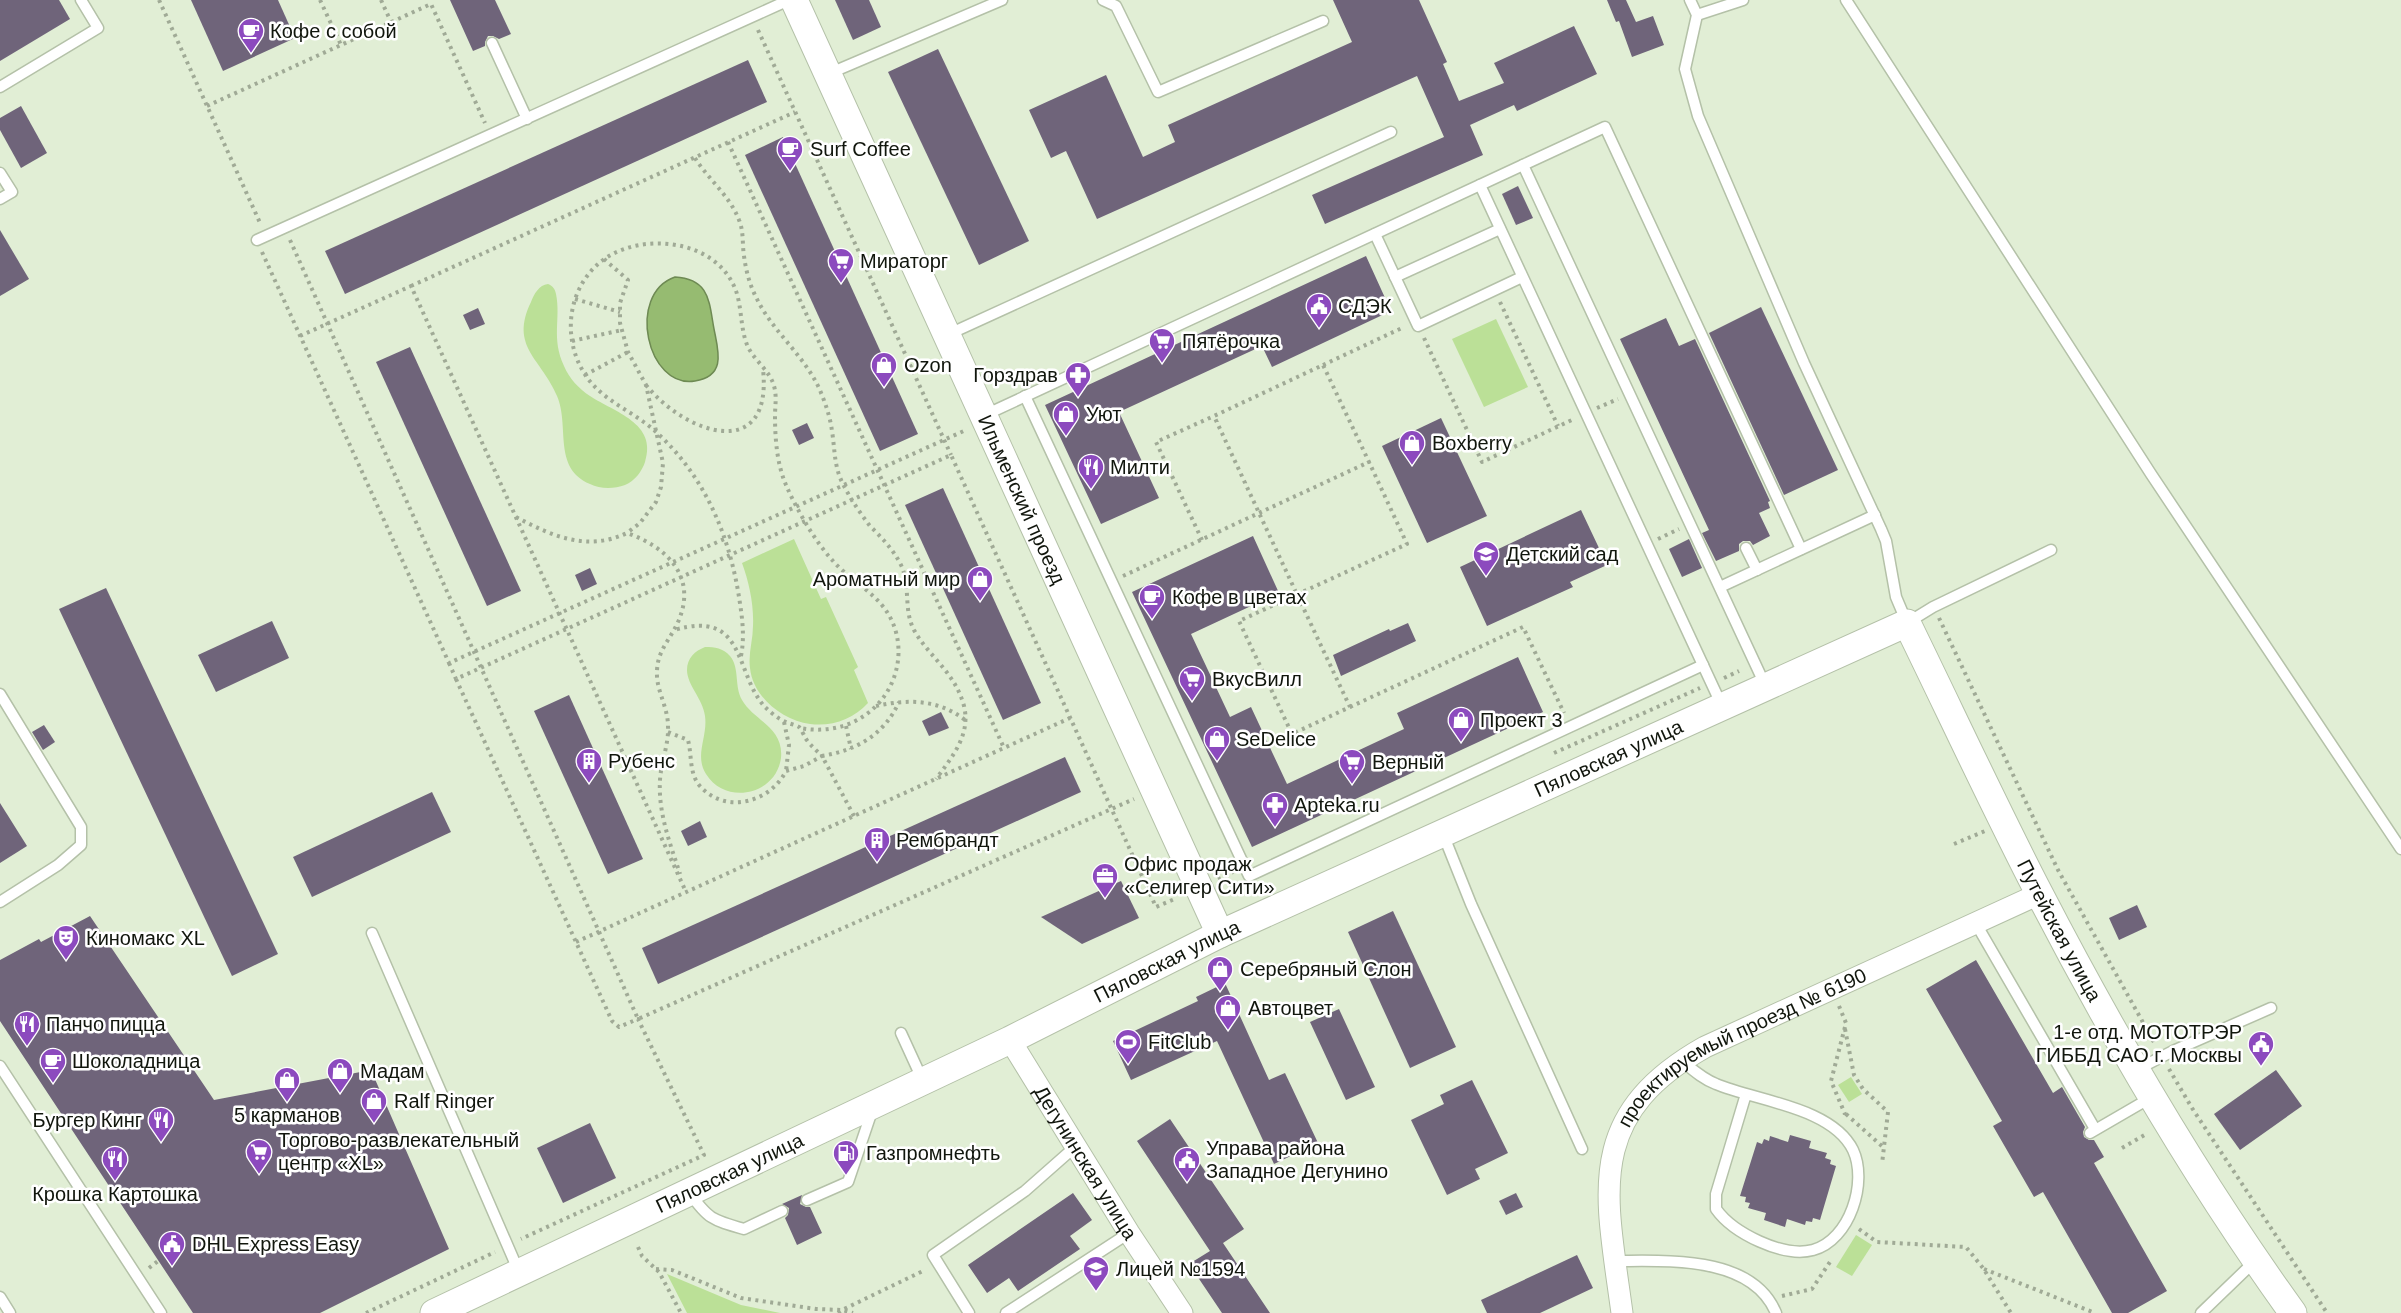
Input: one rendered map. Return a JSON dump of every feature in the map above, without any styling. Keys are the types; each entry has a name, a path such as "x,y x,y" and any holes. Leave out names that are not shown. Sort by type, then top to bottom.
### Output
{"street":[{"name":"Ильменский проезд","path":"794,0 1220,934"},
{"name":"Пяловская улица","path":"434,1313 1010,1040 1220,934 1907,623"},
{"name":"Путейская улица","path":"1907,623 2039,894 2136,1070 2256,1261 2293,1313"},
{"name":"проектируемый проезд № 6190","path":"1622,1313 1608,1191 1613,1151 1629,1114 1652,1084 1682,1060 1705,1047 2039,894"},
{"name":"Дегунинская улица","path":"1010,1040 1182,1313"}],"lane":[{"path":"0,87 98,28 81,0"},
{"path":"262,238 789,0"},
{"path":"828,74 1002,0"},
{"path":"1103,0 1116,6 1158,92 1323,21"},
{"path":"1690,0 1697,15 1684,69 1698,116 1804,363 1875,515 1886,542 1896,597 1907,623 1933,607 2050,550"},
{"path":"1697,15 1743,0"},
{"path":"1846,0 2151,474 2401,849"},
{"path":"492,43 527,119"},
{"path":"985,418 1025,396 1605,128 1801,549"},
{"path":"947,335 1391,132"},
{"path":"1523,165 1766,687"},
{"path":"0,173 12,192 0,199"},
{"path":"1479,185 1723,707"},
{"path":"1395,277 1500,229"},
{"path":"1375,234 1417,324 1522,277"},
{"path":"1025,396 1249,876 1703,665"},
{"path":"1720,587 1875,515"},
{"path":"1746,548 1756,570"},
{"path":"0,694 81,827 81,845 58,865 0,902"},
{"path":"1443,834 1471,904 1582,1149"},
{"path":"1975,922 2093,1131 2152,1097"},
{"path":"372,933 519,1272"},
{"path":"2136,1070 2271,1008"},
{"path":"901,1033 923,1081"},
{"path":"1682,1060 1706,1080 1812,1115 1828,1123 1842,1135 1854,1151 1858,1165 1858,1179 1853,1204 1841,1228 1824,1245 1814,1250 1788,1250 1760,1241 1734,1228 1716,1209 1715,1202 1746,1094"},
{"path":"0,1066 161,1313"},
{"path":"807,1200 848,1182 875,1103"},
{"path":"969,1313 933,1255 1025,1191 1076,1146"},
{"path":"689,1192 705,1215 717,1222 744,1229 782,1212"},
{"path":"1006,1313 1130,1233"},
{"path":"1615,1261 1664,1261 1693,1263 1717,1268 1740,1276 1757,1287 1769,1299 1776,1313"},
{"path":"2201,1313 2256,1261"},
{"path":"0,1297 10,1313"}],"path":[{"path":"159,0 207,106 300,336 614,1024 622,1026 1154,790"},
{"path":"320,0 341,45"},
{"path":"381,0 391,22"},
{"path":"207,106 431,4 491,135"},
{"path":"752,17 1156,907 1177,898"},
{"path":"300,336 795,112"},
{"path":"729,142 1004,748"},
{"path":"695,158 706,175 726,197 739,220 743,231 748,276 758,301 771,322 802,358 828,410 836,467 843,485 866,520 886,542 901,564 906,577 907,608 911,624 918,637 943,665 964,707 965,720 960,744 936,779"},
{"path":"284,228 638,1019 704,1155 366,1313"},
{"path":"674,630 694,626 714,629 733,642 759,698 772,713 800,728 823,730 846,726 865,716 886,694 899,656 894,626 881,603 834,562 789,493 779,465 775,393 771,380 748,346 743,333 733,283 724,270 707,255 692,249 659,244 629,247 604,259 589,273 574,299 570,322 572,340 585,375 606,397 656,431 675,452 718,516 730,555 741,610 743,630 741,656"},
{"path":"604,259 628,280 622,293 620,312 628,352 646,385 667,407 693,424 714,431 732,431 749,423 756,414 764,393 763,368"},
{"path":"411,286 686,892"},
{"path":"1494,290 1558,426"},
{"path":"574,299 620,312"},
{"path":"1202,540 1156,442 1417,324 1482,462 1629,393"},
{"path":"572,340 622,330"},
{"path":"585,375 628,352"},
{"path":"1323,365 1407,544 1239,621 1292,734 1523,627 1577,743"},
{"path":"515,516 548,534 567,540 599,542 627,532 640,523 650,513 661,487 663,463 646,385"},
{"path":"1214,416 1350,707"},
{"path":"449,663 944,440 985,418"},
{"path":"456,679 951,455"},
{"path":"1112,581 1369,462"},
{"path":"627,532 657,546 674,562 684,597 674,630 663,645 657,669 658,684 666,705 668,732 660,781 660,803 665,828 686,892"},
{"path":"1933,607 2058,870 2162,1057 2192,1108 2327,1313"},
{"path":"876,706 918,701 939,705 965,720"},
{"path":"786,771 804,766 822,756 851,749 875,735 890,720 899,702"},
{"path":"576,942 1070,718"},
{"path":"668,732 687,738 690,762 699,784 724,801 743,802 766,795 776,786 786,771 789,745 784,721"},
{"path":"846,726 851,749"},
{"path":"800,728 808,742 822,756 854,816"},
{"path":"1838,1005 1846,1023 1831,1081 1845,1114 1884,1147"},
{"path":"1845,1029 1854,1075 1863,1089 1888,1112 1882,1164"},
{"path":"1842,1135 1845,1114"},
{"path":"2122,1148 2149,1133"},
{"path":"1853,1226 1877,1242 1966,1247 1983,1268 2011,1313"},
{"path":"638,1247 642,1256 656,1269 681,1313"},
{"path":"840,1312 939,1263"},
{"path":"1983,1268 2095,1313"},
{"path":"656,1269 672,1270 741,1298 853,1313"}],"shaded area":[{"path":"675,277 695,282 701,287 711,310 718,361 712,374 695,381 678,380 665,371 655,356 649,338 647,319 651,302 660,287"},
{"path":"548,284 556,294 558,346 569,375 586,393 631,420 640,428 645,437 647,449 644,465 635,478 625,485 607,488 590,484 578,477 566,457 561,408 551,383 530,352 524,330 525,317 534,296 539,288"},
{"path":"1496,319 1528,387 1484,407 1452,339"},
{"path":"794,539 821,599 826,597 858,667 854,670 868,703 856,713 834,723 818,725 789,718 763,697 752,679 750,652 753,610 742,563"},
{"path":"705,647 719,648 730,656 735,666 742,700 773,732 781,747 781,758 777,771 770,781 749,792 737,793 725,790 715,784 703,767 701,753 705,716 687,670 692,656"},
{"path":"1851,1077 1862,1094 1849,1102 1838,1085"},
{"path":"1856,1235 1872,1245 1852,1276 1836,1267"},
{"path":"667,1274 741,1305 780,1313 687,1313"}],"building":[{"path":"0,0 59,0 70,19 0,61"},
{"path":"191,0 278,0 295,38 223,71"},
{"path":"450,0 495,0 511,34 499,39 488,36 485,46 473,51"},
{"path":"835,0 869,0 881,27 853,40"},
{"path":"1333,0 1419,0 1447,62 1443,64 1459,101 1504,83 1494,63 1574,26 1597,74 1517,111 1514,105 1470,125 1483,155 1325,224 1312,195 1444,137 1417,76 1097,219 1066,151 1051,158 1029,110 1106,75 1143,157 1175,142 1168,125 1352,42"},
{"path":"1607,0 1626,0 1636,22 1653,16 1664,45 1632,57 1619,21 1616,22"},
{"path":"938,49 1029,241 979,265 888,72"},
{"path":"748,60 767,102 345,294 325,251"},
{"path":"21,106 47,153 21,168 0,130 0,118"},
{"path":"783,137 918,434 880,451 745,155"},
{"path":"1518,186 1533,218 1516,225 1502,194"},
{"path":"0,230 29,279 0,296"},
{"path":"1366,256 1391,311 1272,367 1262,346 1119,412 1159,498 1101,524 1045,405"},
{"path":"1761,307 1838,470 1784,495 1709,333"},
{"path":"478,308 485,324 470,330 463,315"},
{"path":"1666,318 1679,346 1695,339 1770,501 1768,502 1770,508 1759,513 1770,536 1753,545 1750,541 1743,541 1739,544 1739,551 1716,561 1702,533 1709,530 1620,339"},
{"path":"410,347 521,591 487,606 376,362"},
{"path":"1441,418 1487,516 1427,543 1382,446"},
{"path":"807,423 814,438 799,445 792,430"},
{"path":"943,488 1041,703 1003,720 905,505"},
{"path":"1581,510 1607,565 1570,582 1573,587 1487,626 1460,567"},
{"path":"1253,536 1279,593 1191,634 1230,717 1251,707 1287,784 1404,729 1397,713 1518,657 1543,712 1252,847 1132,592"},
{"path":"1689,539 1702,568 1682,577 1669,549"},
{"path":"590,568 597,584 582,591 575,575"},
{"path":"106,588 278,954 232,976 59,609"},
{"path":"272,621 289,658 216,692 198,655"},
{"path":"1408,623 1416,641 1341,676 1333,655 1389,629 1390,631"},
{"name":"Рубенс","path":"569,695 643,859 608,874 534,711"},
{"path":"941,712 949,728 929,736 922,721"},
{"path":"44,725 55,742 43,750 32,732"},
{"name":"Рембрандт","path":"1065,757 1081,792 658,984 642,948"},
{"path":"432,792 451,832 312,897 293,857"},
{"path":"0,803 27,846 0,863"},
{"path":"700,821 707,837 688,846 681,831"},
{"name":"Офис продаж «Селигер Сити»","path":"1121,881 1139,918 1082,944 1041,917"},
{"path":"2137,905 2147,927 2119,940 2109,918"},
{"path":"1393,911 1456,1047 1410,1068 1348,932"},
{"name":"Торгово-развлекательный центр «XL»","path":"90,916 214,1100 371,1070 449,1249 320,1313 193,1313 0,1021 0,960 39,939 41,942"},
{"path":"1976,960 2053,1093 2062,1087 2085,1127 2084,1137 2094,1140 2104,1157 2094,1163 2167,1291 2128,1313 2112,1313 2043,1192 2034,1197 1993,1126 2002,1121 1926,989"},
{"path":"1225,983 1269,1080 1285,1073 1318,1143 1274,1164 1217,1041 1131,1080 1113,1041 1198,1001 1196,997"},
{"path":"1339,1009 1375,1087 1346,1100 1310,1022"},
{"path":"2276,1070 2302,1106 2240,1150 2214,1114"},
{"path":"1472,1080 1508,1153 1475,1169 1480,1179 1447,1195 1411,1120 1444,1104 1440,1095"},
{"path":"1170,1119 1244,1229 1223,1243 1270,1313 1222,1313 1189,1264 1210,1251 1137,1141"},
{"path":"590,1123 616,1178 563,1203 537,1148"},
{"path":"1790,1135 1811,1141 1809,1148 1827,1153 1825,1158 1831,1160 1830,1164 1836,1166 1820,1220 1813,1218 1812,1222 1806,1221 1805,1225 1787,1219 1785,1227 1764,1220 1766,1213 1748,1208 1750,1203 1745,1202 1746,1197 1740,1196 1757,1142 1762,1144 1764,1139 1769,1141 1770,1136 1788,1142"},
{"path":"1073,1193 1092,1220 1070,1236 1080,1249 1018,1291 1009,1278 987,1293 968,1265"},
{"path":"1516,1193 1523,1207 1506,1215 1499,1201"},
{"path":"802,1195 800,1204 810,1207 822,1233 797,1245 785,1218 789,1208 782,1204"},
{"path":"1577,1255 1593,1288 1540,1313 1487,1313 1481,1300"}],"place":[{"name":"Кофе с собой","path":"251,54"},
{"name":"Surf Coffee","path":"790,172"},
{"name":"Мираторг","path":"841,284"},
{"name":"СДЭК","path":"1319,329"},
{"name":"Пятёрочка","path":"1162,364"},
{"name":"Ozon","path":"884,388"},
{"name":"Горздрав","path":"1078,398"},
{"name":"Уют","path":"1066,437"},
{"name":"Boxberry","path":"1412,466"},
{"name":"Милти","path":"1091,490"},
{"name":"Детский сад","path":"1486,577"},
{"name":"Ароматный мир","path":"980,602"},
{"name":"Кофе в цветах","path":"1152,620"},
{"name":"ВкусВилл","path":"1192,702"},
{"name":"Проект 3","path":"1461,743"},
{"name":"SeDelice","path":"1217,762"},
{"name":"Рубенс","path":"589,784"},
{"name":"Верный","path":"1352,785"},
{"name":"Apteka.ru","path":"1275,828"},
{"name":"Рембрандт","path":"877,863"},
{"name":"Офис продаж «Селигер Сити»","path":"1105,899"},
{"name":"Киномакс XL","path":"66,961"},
{"name":"Серебряный Слон","path":"1220,992"},
{"name":"Автоцвет","path":"1228,1031"},
{"name":"Панчо пицца","path":"27,1047"},
{"name":"FitClub","path":"1128,1065"},
{"name":"1-е отд. МОТОТРЭР ГИББД САО г. Москвы","path":"2261,1067"},
{"name":"Шоколадница","path":"53,1084"},
{"name":"Мадам","path":"340,1094"},
{"name":"5 карманов","path":"287,1103"},
{"name":"Ralf Ringer","path":"374,1124"},
{"name":"Бургер Кинг","path":"161,1143"},
{"name":"Торгово-развлекательный центр «XL»","path":"259,1175"},
{"name":"Газпромнефть","path":"846,1176"},
{"name":"Крошка Картошка","path":"115,1182"},
{"name":"Управа района Западное Дегунино","path":"1187,1183"},
{"name":"DHL Express Easy","path":"172,1267"},
{"name":"Лицей №1594","path":"1096,1292"}]}
